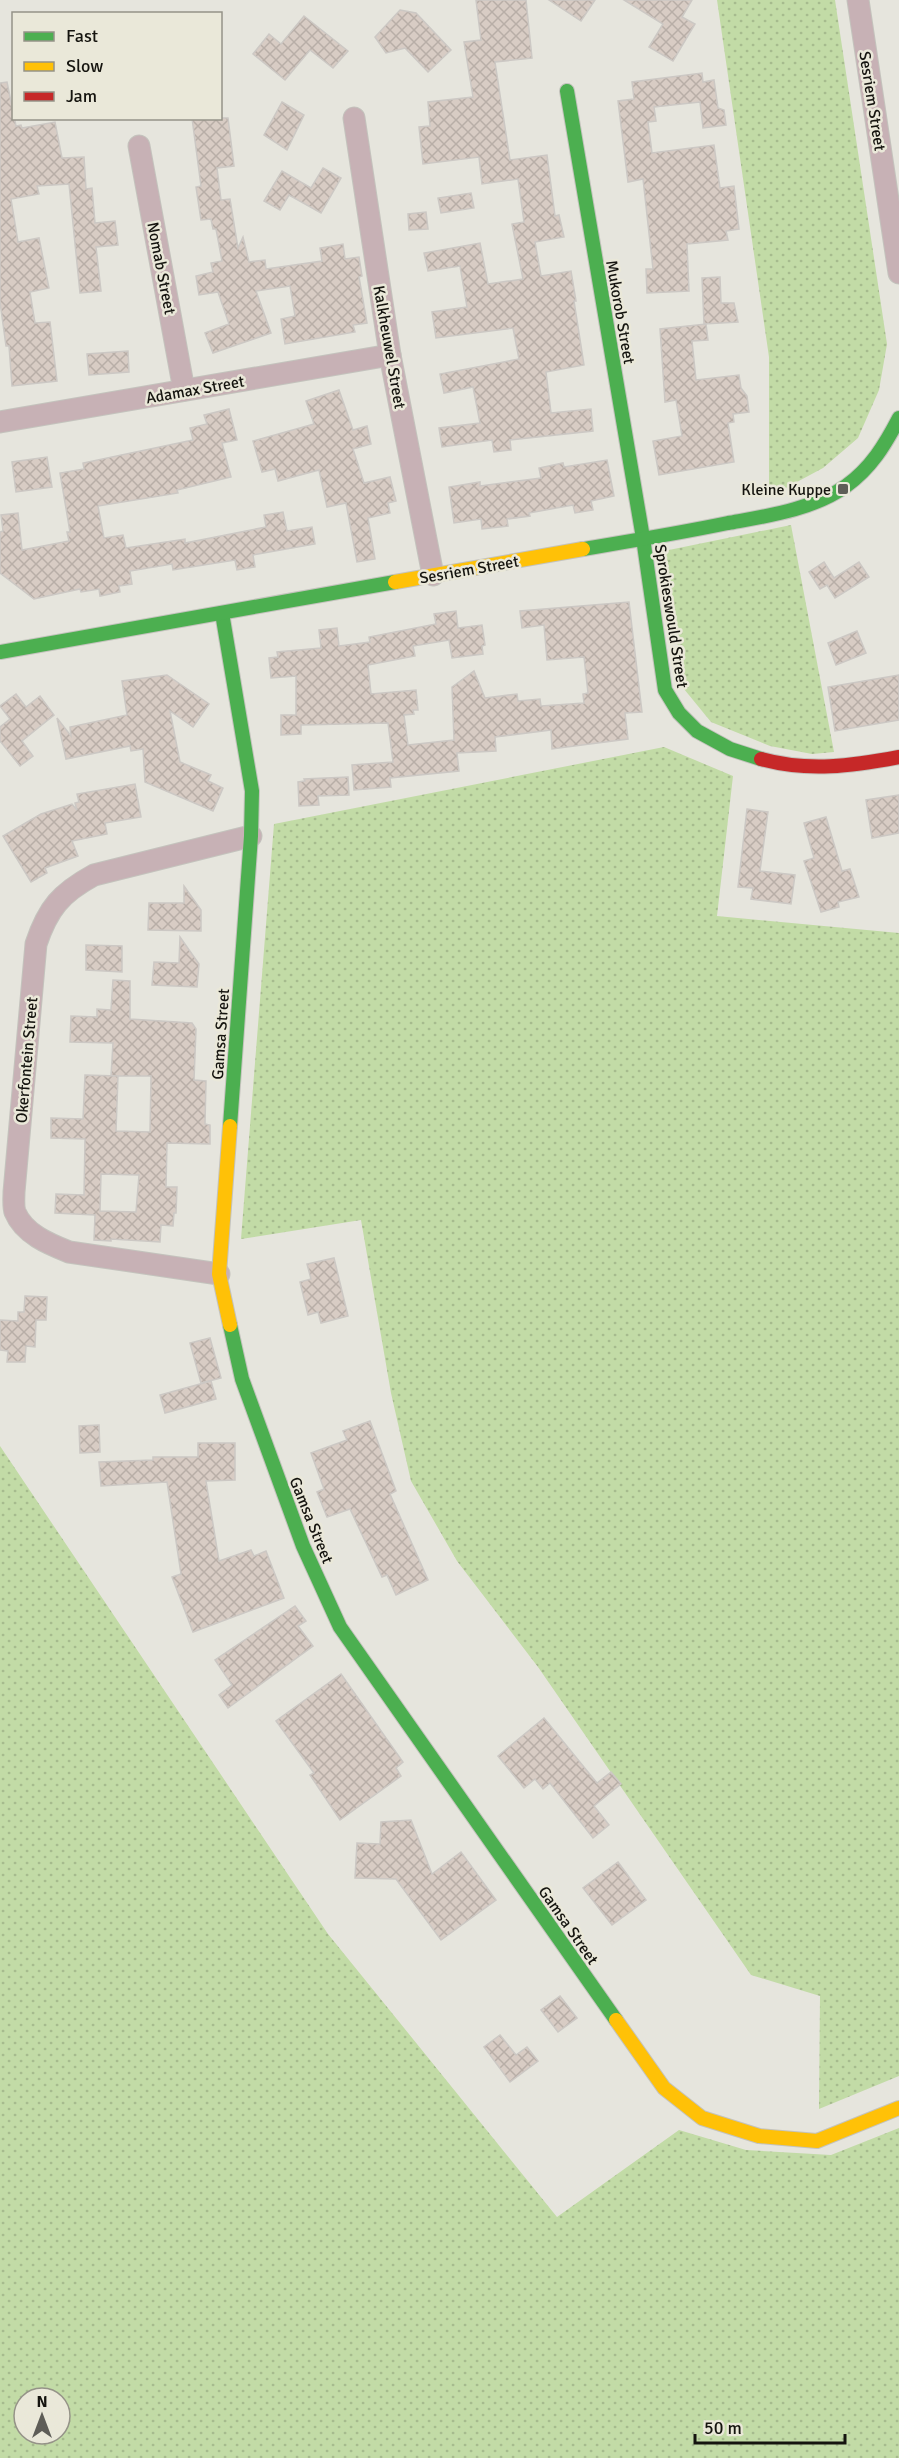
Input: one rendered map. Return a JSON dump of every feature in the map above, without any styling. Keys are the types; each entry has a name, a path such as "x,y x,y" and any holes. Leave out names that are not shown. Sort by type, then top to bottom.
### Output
{"street":[{"name":"Sesriem Street","path":"858,0 896,223 899,273"},
{"name":"Mukorob Street","path":"567,91 643,538"},
{"name":"Kalkheuwel Street","path":"354,118 390,356 433,575"},
{"name":"Nomab Street","path":"139,146 184,390"},
{"name":"Adamax Street","path":"0,422 390,356"},
{"name":"Sesriem Street","path":"0,652 806,507 843,489 874,464 892,434 899,417"},
{"name":"Sprokieswould Street","path":"643,538 664,690 686,723 714,741 759,760 821,768 899,757"},
{"name":"Gamsa Street","path":"222,613 252,791 251,836 219,1274 242,1379 303,1546 340,1627 664,2088 702,2118 759,2136 817,2140 899,2108"},
{"name":"Okerfontein Street","path":"219,1274 69,1252 47,1243 27,1229 15,1211 14,1192 36,944 43,923 57,901 74,886 94,875 251,836"}],"green space":[{"path":"717,0 835,0 887,344 879,390 858,438 823,468 769,497 769,357"},
{"path":"791,525 834,752 812,754 770,746 711,722 684,689 664,551"},
{"path":"664,747 733,776 717,916 899,933 899,2076 819,2109 820,1996 751,1975 538,1667 457,1561 411,1481 391,1393 361,1220 241,1239 274,824"},
{"path":"0,1446 328,1934 557,2217 679,2130 746,2150 831,2155 899,2128 899,2458 0,2458"}],"building":[{"path":"476,0 526,0 532,58 495,62 510,160 547,155 555,216 559,215 564,237 535,242 541,276 571,271 584,365 546,372 551,413 591,409 593,431 510,440 511,450 494,452 492,440 442,447 439,428 480,423 473,387 444,393 440,374 519,359 513,328 436,338 432,312 467,307 460,266 428,271 424,253 480,243 488,284 523,279 512,224 524,222 518,179 482,184 479,157 423,164 419,127 430,126 428,102 473,97 464,42 481,40"},
{"path":"549,0 595,0 581,21"},
{"path":"624,0 692,0 682,17 695,24 673,61 649,47 663,24"},
{"path":"400,10 416,13 451,50 428,72 405,48 386,53 375,37"},
{"path":"304,16 348,51 333,68 310,50 285,80 253,54 269,34 281,44"},
{"path":"702,73 703,82 714,80 718,108 724,110 726,125 703,128 700,102 654,107 656,121 648,122 652,153 714,145 720,188 734,186 739,229 726,231 728,240 687,244 689,291 647,293 646,269 653,269 643,179 628,182 618,101 634,99 632,82"},
{"path":"7,82 12,120 15,120 16,126 21,125 22,128 55,122 62,158 84,157 86,189 92,188 95,223 115,221 118,245 96,247 101,291 80,293 69,184 37,186 39,194 11,199 18,242 39,238 49,288 30,292 35,323 50,322 57,381 12,386 9,346 6,346 0,302 0,83"},
{"path":"282,102 304,115 287,150 264,135"},
{"path":"228,118 234,166 217,168 221,200 230,199 238,248 243,237 249,262 265,260 266,269 322,261 320,248 343,244 345,259 359,257 362,276 359,277 367,323 353,325 355,332 285,344 281,319 295,316 290,286 256,291 271,333 213,353 205,333 229,324 218,292 199,295 196,276 213,272 211,263 222,261 216,229 213,229 211,219 201,220 196,187 201,186 192,120"},
{"path":"323,168 341,178 321,213 289,195 280,210 264,201 282,171 311,188"},
{"path":"471,193 474,208 441,213 438,198"},
{"path":"426,212 428,229 409,230 408,214"},
{"path":"720,277 721,303 734,303 738,322 704,324 702,278"},
{"path":"706,324 708,340 692,341 696,380 739,375 741,388 747,396 749,412 733,414 734,422 728,423 734,462 659,475 653,441 682,436 676,400 665,402 660,329"},
{"path":"128,351 129,372 89,375 87,354"},
{"path":"339,390 353,430 367,426 371,444 353,449 364,483 390,477 396,501 388,503 390,513 368,518 375,559 357,562 346,503 327,507 319,470 278,481 275,469 262,472 253,441 314,424 306,401"},
{"path":"229,409 237,440 222,443 231,477 177,490 178,493 98,506 104,538 123,535 126,548 185,539 185,543 266,527 264,515 283,512 287,531 312,527 315,544 253,555 255,567 237,570 235,560 173,570 172,564 130,571 132,584 119,586 120,592 100,596 99,589 81,592 80,589 34,599 0,573 0,532 3,531 1,515 18,513 22,550 69,541 67,532 70,532 60,473 84,469 83,463 193,440 190,428 207,424 204,415"},
{"path":"47,457 52,487 16,492 12,462"},
{"path":"607,460 614,496 591,501 593,510 575,513 573,505 529,513 530,516 507,519 508,526 482,529 481,519 454,523 449,487 480,482 480,486 541,478 539,468 563,463 564,467"},
{"path":"824,562 834,578 859,562 869,577 835,598 827,585 820,589 809,572"},
{"path":"629,602 642,712 625,713 628,739 552,749 551,730 495,737 496,751 457,753 459,771 390,778 391,787 354,790 352,765 393,762 388,723 301,725 301,734 281,735 281,715 296,715 296,676 271,678 269,658 278,657 277,652 321,648 319,630 337,628 339,646 370,642 369,637 436,624 434,614 456,611 458,628 482,625 485,645 482,646 483,654 452,658 449,640 413,646 415,656 368,665 371,694 416,690 418,710 413,710 414,714 404,715 408,745 454,740 452,687 474,671 485,698 517,694 518,701 540,699 541,706 584,703 583,694 588,693 584,657 547,660 544,625 522,628 520,611"},
{"path":"857,631 866,653 836,665 828,643"},
{"path":"167,675 209,704 193,727 170,711 180,762 211,775 208,781 223,788 213,811 145,782 143,749 131,751 130,746 66,759 57,718 71,736 70,727 127,715 122,681"},
{"path":"899,675 899,720 835,731 828,687"},
{"path":"16,694 26,707 40,696 54,715 22,741 33,756 20,766 0,741 0,727 10,719 0,706"},
{"path":"348,777 349,795 318,796 319,805 299,806 298,782 305,781 304,779"},
{"path":"135,784 141,817 105,823 107,834 72,841 78,856 45,868 47,873 31,882 3,836 41,814 72,804 77,810 75,803 79,802 77,794"},
{"path":"899,795 899,833 872,838 866,800"},
{"path":"747,809 768,812 760,871 795,875 791,904 751,899 753,888 738,887"},
{"path":"826,817 842,871 850,869 859,897 838,902 839,907 821,912 804,861 814,858 804,823"},
{"path":"184,886 201,910 201,931 148,930 149,903 184,903"},
{"path":"180,937 199,964 197,987 152,985 154,962 179,963"},
{"path":"86,945 122,946 122,972 86,970"},
{"path":"113,980 130,981 130,1019 192,1023 196,1029 194,1080 206,1081 205,1124 210,1125 210,1144 167,1143 166,1187 177,1187 176,1213 174,1213 173,1226 161,1225 160,1242 94,1240 95,1215 55,1213 56,1194 84,1195 85,1139 51,1138 51,1118 83,1119 85,1075 111,1076 113,1043 70,1042 71,1016 97,1017 97,1009 111,1010","holes":["118,1076 151,1076 150,1132 116,1131","101,1174 139,1175 136,1212 100,1211"]},
{"path":"334,1258 348,1316 321,1323 318,1312 308,1315 300,1282 311,1279 307,1264"},
{"path":"25,1296 47,1297 46,1320 36,1320 35,1347 26,1346 25,1362 7,1362 8,1351 0,1350 0,1320 18,1321 18,1312 24,1312"},
{"path":"210,1338 221,1378 201,1383 190,1343"},
{"path":"211,1381 216,1399 165,1413 160,1395"},
{"path":"370,1421 396,1491 390,1494 428,1580 396,1595 387,1575 382,1577 350,1509 327,1517 317,1492 324,1489 311,1453 347,1440 343,1431"},
{"path":"99,1425 100,1452 80,1453 79,1426"},
{"path":"198,1443 235,1443 235,1480 206,1481 219,1561 251,1550 254,1556 266,1551 284,1598 193,1632 172,1577 181,1574 167,1482 101,1486 99,1462 153,1460 153,1457 198,1457"},
{"path":"295,1606 306,1621 298,1626 313,1646 228,1708 219,1695 232,1685 215,1660"},
{"path":"341,1674 403,1762 396,1768 401,1776 340,1820 310,1775 314,1773 276,1721"},
{"path":"544,1718 597,1783 611,1772 621,1784 594,1806 609,1825 593,1838 550,1783 543,1789 535,1779 524,1788 498,1756"},
{"path":"411,1820 432,1874 461,1852 496,1900 441,1940 396,1879 355,1878 357,1843 380,1844 381,1822"},
{"path":"618,1862 646,1900 612,1925 583,1888"},
{"path":"560,1996 577,2018 558,2032 541,2010"},
{"path":"500,2035 516,2055 527,2047 538,2061 510,2082 484,2047"}],"traffic: fast":[{"path":"567,91 643,538 665,690 679,713 697,731 730,749 761,759"},
{"path":"583,549 774,515 819,501 846,486 863,472 883,447 899,418"},
{"path":"0,652 395,582"},
{"path":"222,613 252,791 251,836 230,1126"},
{"path":"230,1325 242,1379 303,1546 340,1627 616,2020"}],"traffic: slow":[{"path":"395,582 583,549"},
{"path":"230,1126 219,1274 230,1325"},
{"path":"616,2020 664,2088 702,2118 759,2136 817,2141 899,2108"}],"traffic: jam":[{"path":"761,759 796,765 830,766 899,757"}],"place":[{"name":"Kleine Kuppe","path":"843,489"}]}
